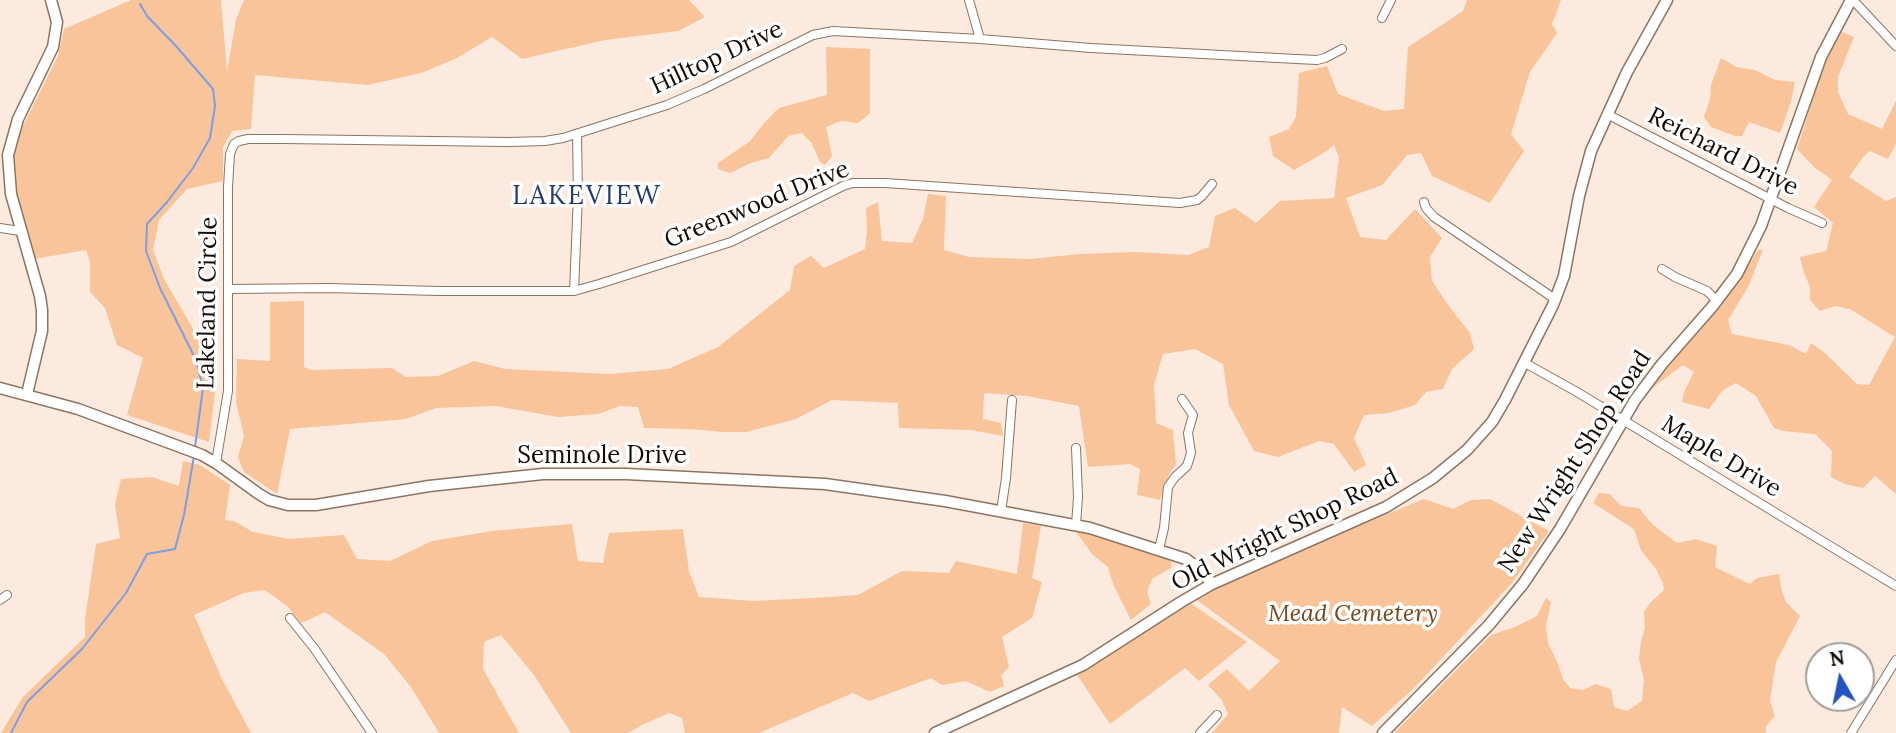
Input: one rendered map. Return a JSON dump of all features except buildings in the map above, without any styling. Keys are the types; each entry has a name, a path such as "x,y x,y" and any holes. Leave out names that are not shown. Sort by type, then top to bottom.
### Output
{"street":[{"path":"27,394 43,319 40,296 11,194 9,148 18,119 53,47 57,22 51,0"},
{"path":"969,0 979,39"},
{"path":"1382,18 1391,0"},
{"name":"Old Wright Shop Road","path":"935,733 1083,665 1212,584 1372,514 1417,490 1453,463 1481,435 1505,400 1555,299 1563,276 1583,175 1627,72 1667,0"},
{"path":"1852,0 1896,46"},
{"name":"New Wright Shop Road","path":"1383,733 1489,625 1523,584 1560,529 1623,420 1657,370 1717,301 1744,263 1772,199 1821,57 1852,0"},
{"name":"Hilltop Drive","path":"235,144 244,139 545,141 577,134 685,98 813,34 833,31 1307,59 1325,58 1342,49"},
{"name":"Reichard Drive","path":"1607,114 1822,223"},
{"path":"574,291 578,195 577,134"},
{"name":"Lakeland Circle","path":"216,463 228,391 230,154 235,144"},
{"name":"Greenwood Drive","path":"228,289 574,291 731,242 853,183 1180,202 1196,200 1212,184"},
{"path":"1424,202 1434,217 1555,299"},
{"path":"0,228 20,231"},
{"path":"1662,269 1707,291 1717,301"},
{"name":"Maple Drive","path":"1525,363 1896,586"},
{"name":"Seminole Drive","path":"0,388 78,409 184,448 216,463 269,500 279,503 316,505 441,484 584,473 825,484 1076,525 1186,559 1212,584"},
{"path":"1159,549 1168,487 1187,466 1191,453 1188,433 1193,415 1182,399"},
{"path":"1001,511 1012,400"},
{"path":"1076,448 1076,525"},
{"path":"290,618 314,648 372,733"},
{"path":"1851,733 1896,660"},
{"path":"1200,733 1217,715"}],"green space":[{"path":"131,0 221,0 227,71 236,20 244,0 689,0 705,17 678,31 605,40 522,59 492,37 455,59 421,73 368,85 255,75 251,129 232,131 223,147 223,181 187,189 159,220 153,250 164,279 217,376 209,442 127,415 143,358 117,345 105,308 90,292 90,262 86,250 34,259 16,192 12,165 17,138 58,56 64,29"},
{"path":"1467,0 1561,0 1552,24 1557,33 1530,72 1511,134 1524,151 1490,203 1432,176 1421,153 1407,155 1382,185 1346,198 1360,237 1386,240 1415,209 1442,238 1430,257 1432,281 1470,333 1474,349 1452,369 1443,389 1426,392 1415,405 1389,413 1364,415 1354,438 1366,465 1354,472 1334,444 1319,441 1278,457 1254,451 1229,405 1223,364 1195,349 1163,354 1154,385 1156,423 1173,430 1176,465 1170,472 1160,500 1137,495 1140,469 1130,464 1088,467 1079,406 1027,396 984,393 983,419 1001,423 1003,436 971,430 899,428 898,403 832,400 796,419 746,432 644,428 638,407 620,406 598,414 558,417 496,406 436,408 406,419 290,429 277,494 244,472 238,457 244,436 236,402 237,359 270,361 270,302 304,301 304,367 310,370 392,368 406,377 438,376 474,361 505,369 609,374 668,369 718,347 790,290 794,266 811,256 824,268 865,249 866,208 878,202 882,241 912,243 923,219 928,194 946,196 944,250 969,257 1029,259 1135,252 1189,255 1209,247 1215,216 1235,208 1256,223 1280,201 1334,198 1339,157 1334,145 1294,170 1273,156 1269,137 1289,129 1296,117 1299,73 1327,66 1338,94 1384,111 1404,109 1408,47 1463,11"},
{"path":"1840,31 1854,37 1838,77 1838,92 1848,114 1882,129 1896,101 1896,144 1888,159 1870,151 1849,177 1886,201 1896,197 1896,494 1875,476 1863,488 1831,477 1832,451 1815,434 1774,428 1756,396 1736,383 1723,390 1709,409 1682,402 1694,372 1683,365 1651,389 1722,305 1758,250 1763,250 1748,287 1728,320 1732,334 1789,345 1806,354 1811,343 1857,384 1869,385 1895,337 1850,309 1835,306 1820,311 1810,300 1810,287 1800,257 1826,251 1833,223 1814,207 1832,180 1814,167 1797,149 1822,70"},
{"path":"826,47 870,49 870,113 858,123 841,121 826,127 832,156 825,165 820,162 811,142 802,133 788,136 769,158 730,173 718,169 718,163 749,142 779,108 827,95"},
{"path":"1721,58 1736,67 1755,70 1775,80 1795,82 1780,133 1749,122 1742,136 1711,127 1704,117 1711,85"},
{"path":"183,461 200,465 230,485 225,520 234,521 253,532 289,539 344,535 357,559 390,561 432,541 492,531 572,524 578,561 603,563 609,533 683,529 689,571 699,597 753,601 813,598 858,595 902,571 949,573 956,561 1017,574 1023,523 1041,526 1032,578 1042,582 1032,618 1002,637 1009,667 1001,675 1004,686 990,692 966,681 942,685 931,678 869,701 853,693 759,733 685,733 682,718 669,713 628,733 571,733 534,675 501,635 484,642 483,669 519,733 439,733 411,687 384,654 325,612 301,623 287,606 265,590 244,593 194,615 222,679 251,733 1,733 22,698 85,637 85,619 96,544 120,538 115,505 121,479 152,477 179,486"},
{"path":"1599,493 1610,494 1621,506 1639,508 1653,525 1677,543 1696,539 1717,546 1715,567 1750,584 1757,578 1779,574 1786,602 1800,616 1776,662 1770,701 1775,716 1766,726 1766,733 1394,733 1491,635 1537,616 1546,598 1551,602 1546,626 1548,643 1563,679 1570,688 1583,690 1596,684 1611,689 1614,707 1627,711 1642,701 1644,680 1639,659 1645,628 1644,612 1664,590 1663,583 1641,550 1634,529 1593,503"},
{"name":"Mead Cemetery","path":"1424,499 1453,509 1471,500 1490,499 1549,531 1512,583 1415,687 1372,726 1342,707 1339,733 1212,733 1228,714 1222,700 1208,685 1227,669 1249,691 1280,661 1194,598 1265,564"},
{"path":"1076,532 1084,532 1171,559 1171,568 1152,579 1147,592 1151,604 1131,620 1113,584 1108,567 1093,555"},
{"path":"1186,600 1247,642 1199,681 1185,668 1110,724 1076,673"}],"waterway":[{"path":"140,4 147,16 213,89 215,106 210,138 193,168 147,224 146,251 160,288 196,360 203,388 195,447"},
{"path":"11,733 27,702 82,649 126,593 147,554 175,549 194,456"}],"district":[{"name":"LAKEVIEW","path":"587,197"}]}
